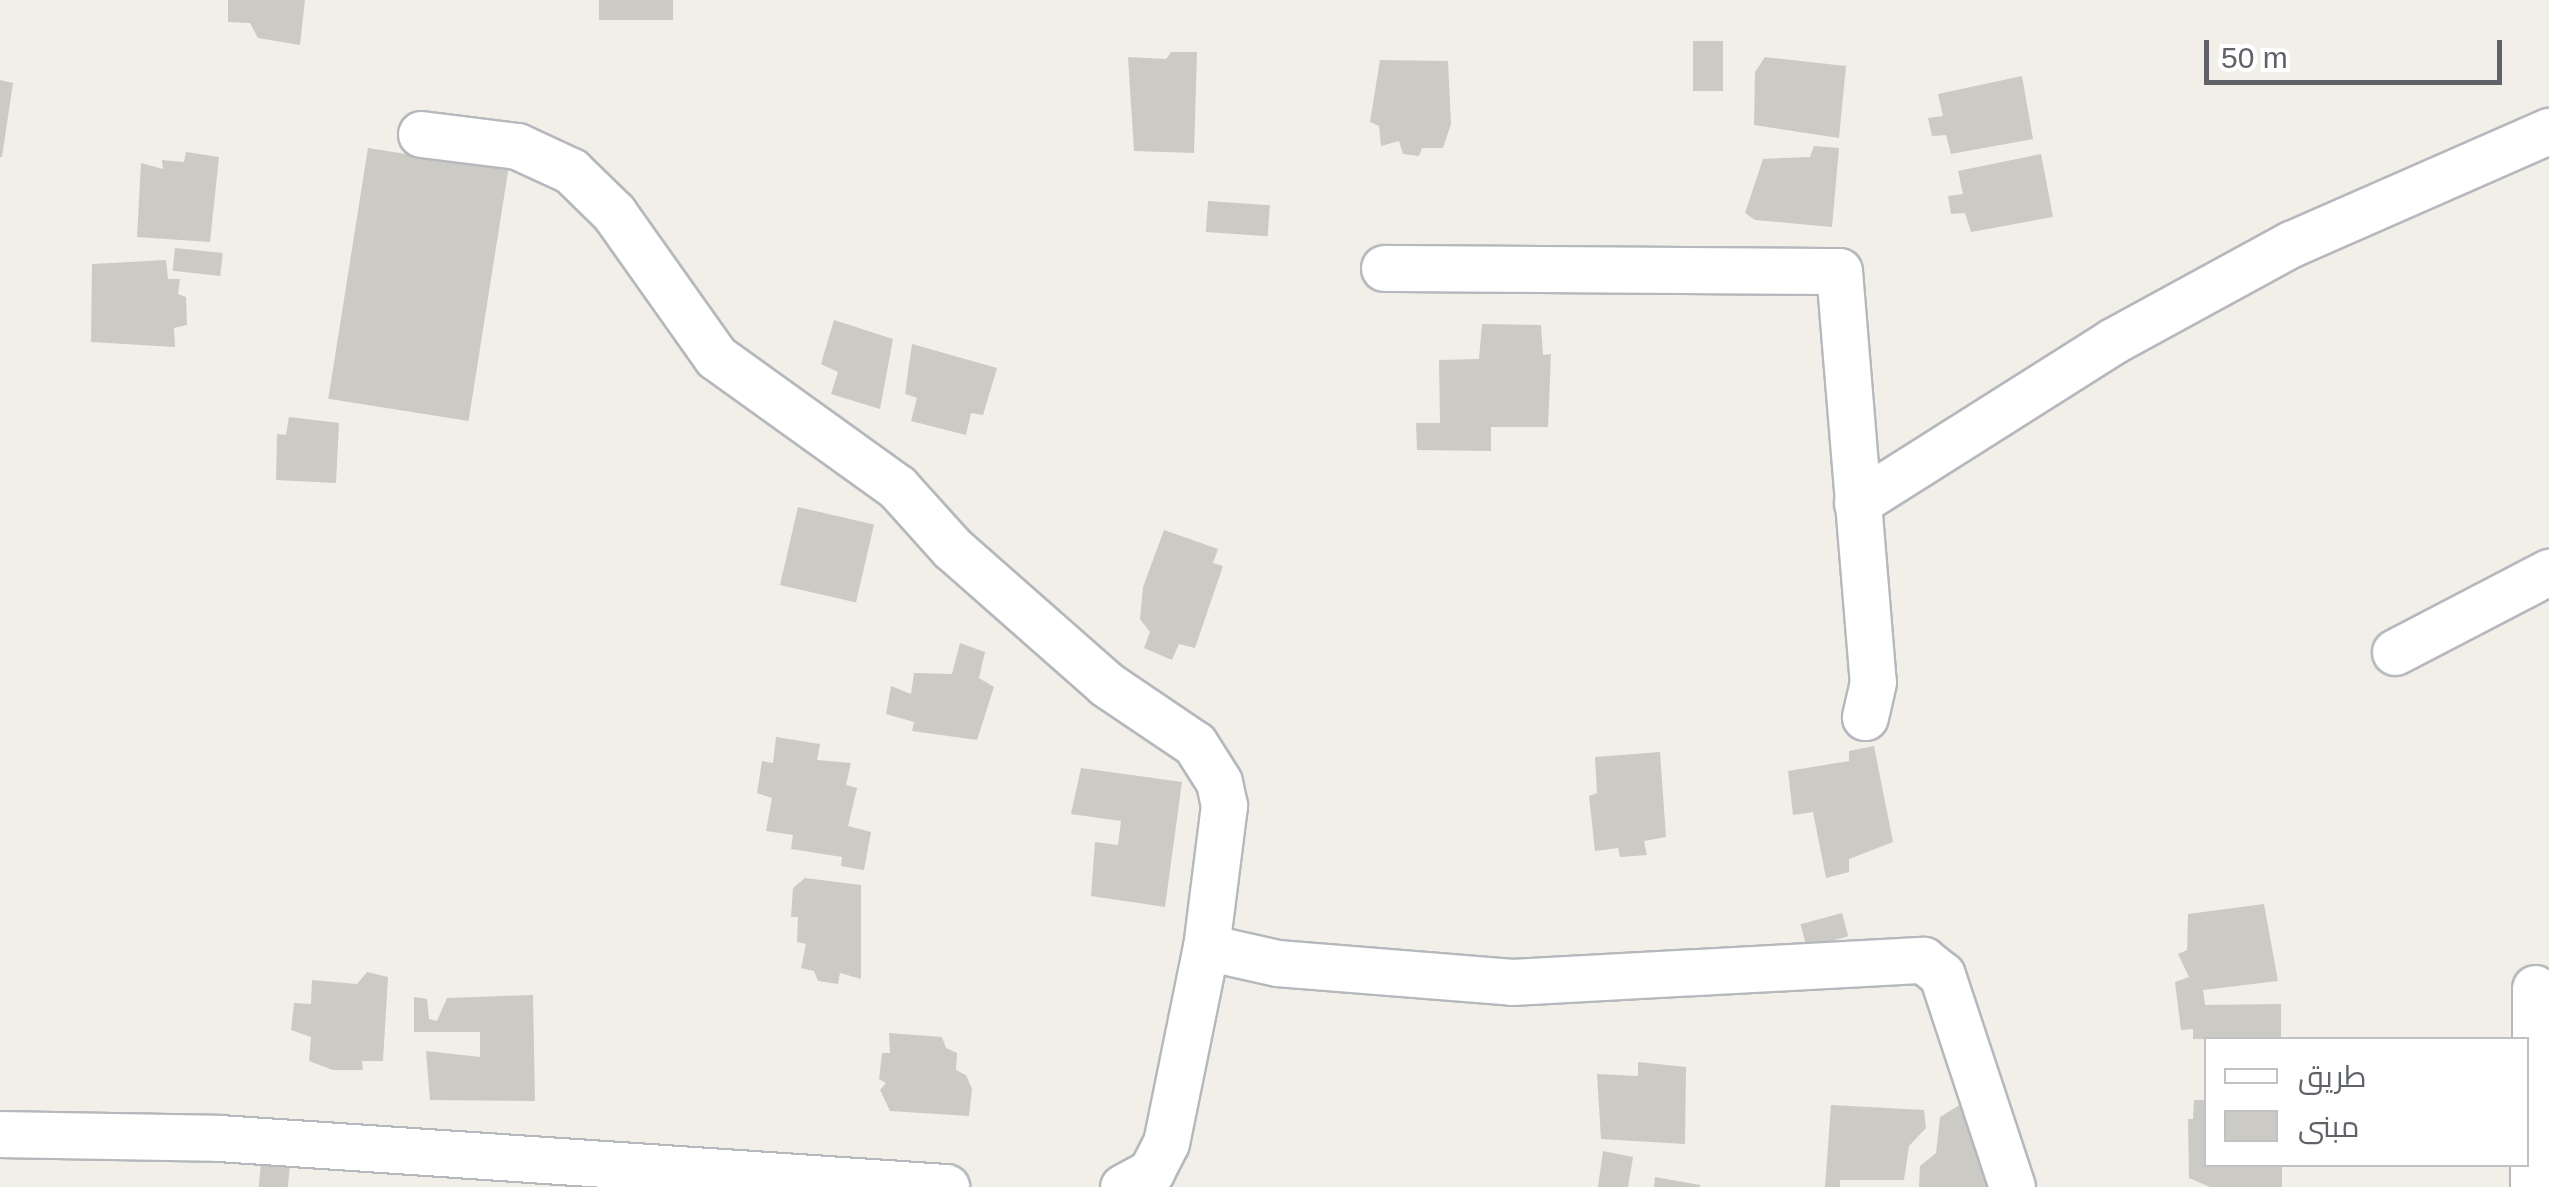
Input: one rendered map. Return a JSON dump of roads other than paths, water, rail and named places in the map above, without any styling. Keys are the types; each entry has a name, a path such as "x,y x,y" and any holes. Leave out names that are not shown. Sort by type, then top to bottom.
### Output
{"street":[{"path":"1858,503 2113,341 2291,244 2549,130"},
{"path":"421,134 517,146 571,170 626,228 716,357 897,487 952,548 1106,684 1196,744 1219,782 1224,805 1206,947 1166,1143 1151,1172 1123,1187"},
{"path":"1384,268 1839,271 1872,682 1865,717"},
{"path":"2396,652 2549,572"},
{"path":"1206,947 1276,963 1512,982 1922,960 1942,975 2012,1187"},
{"path":"2533,1187 2535,988"},
{"path":"0,1134 219,1138 946,1187"}]}
